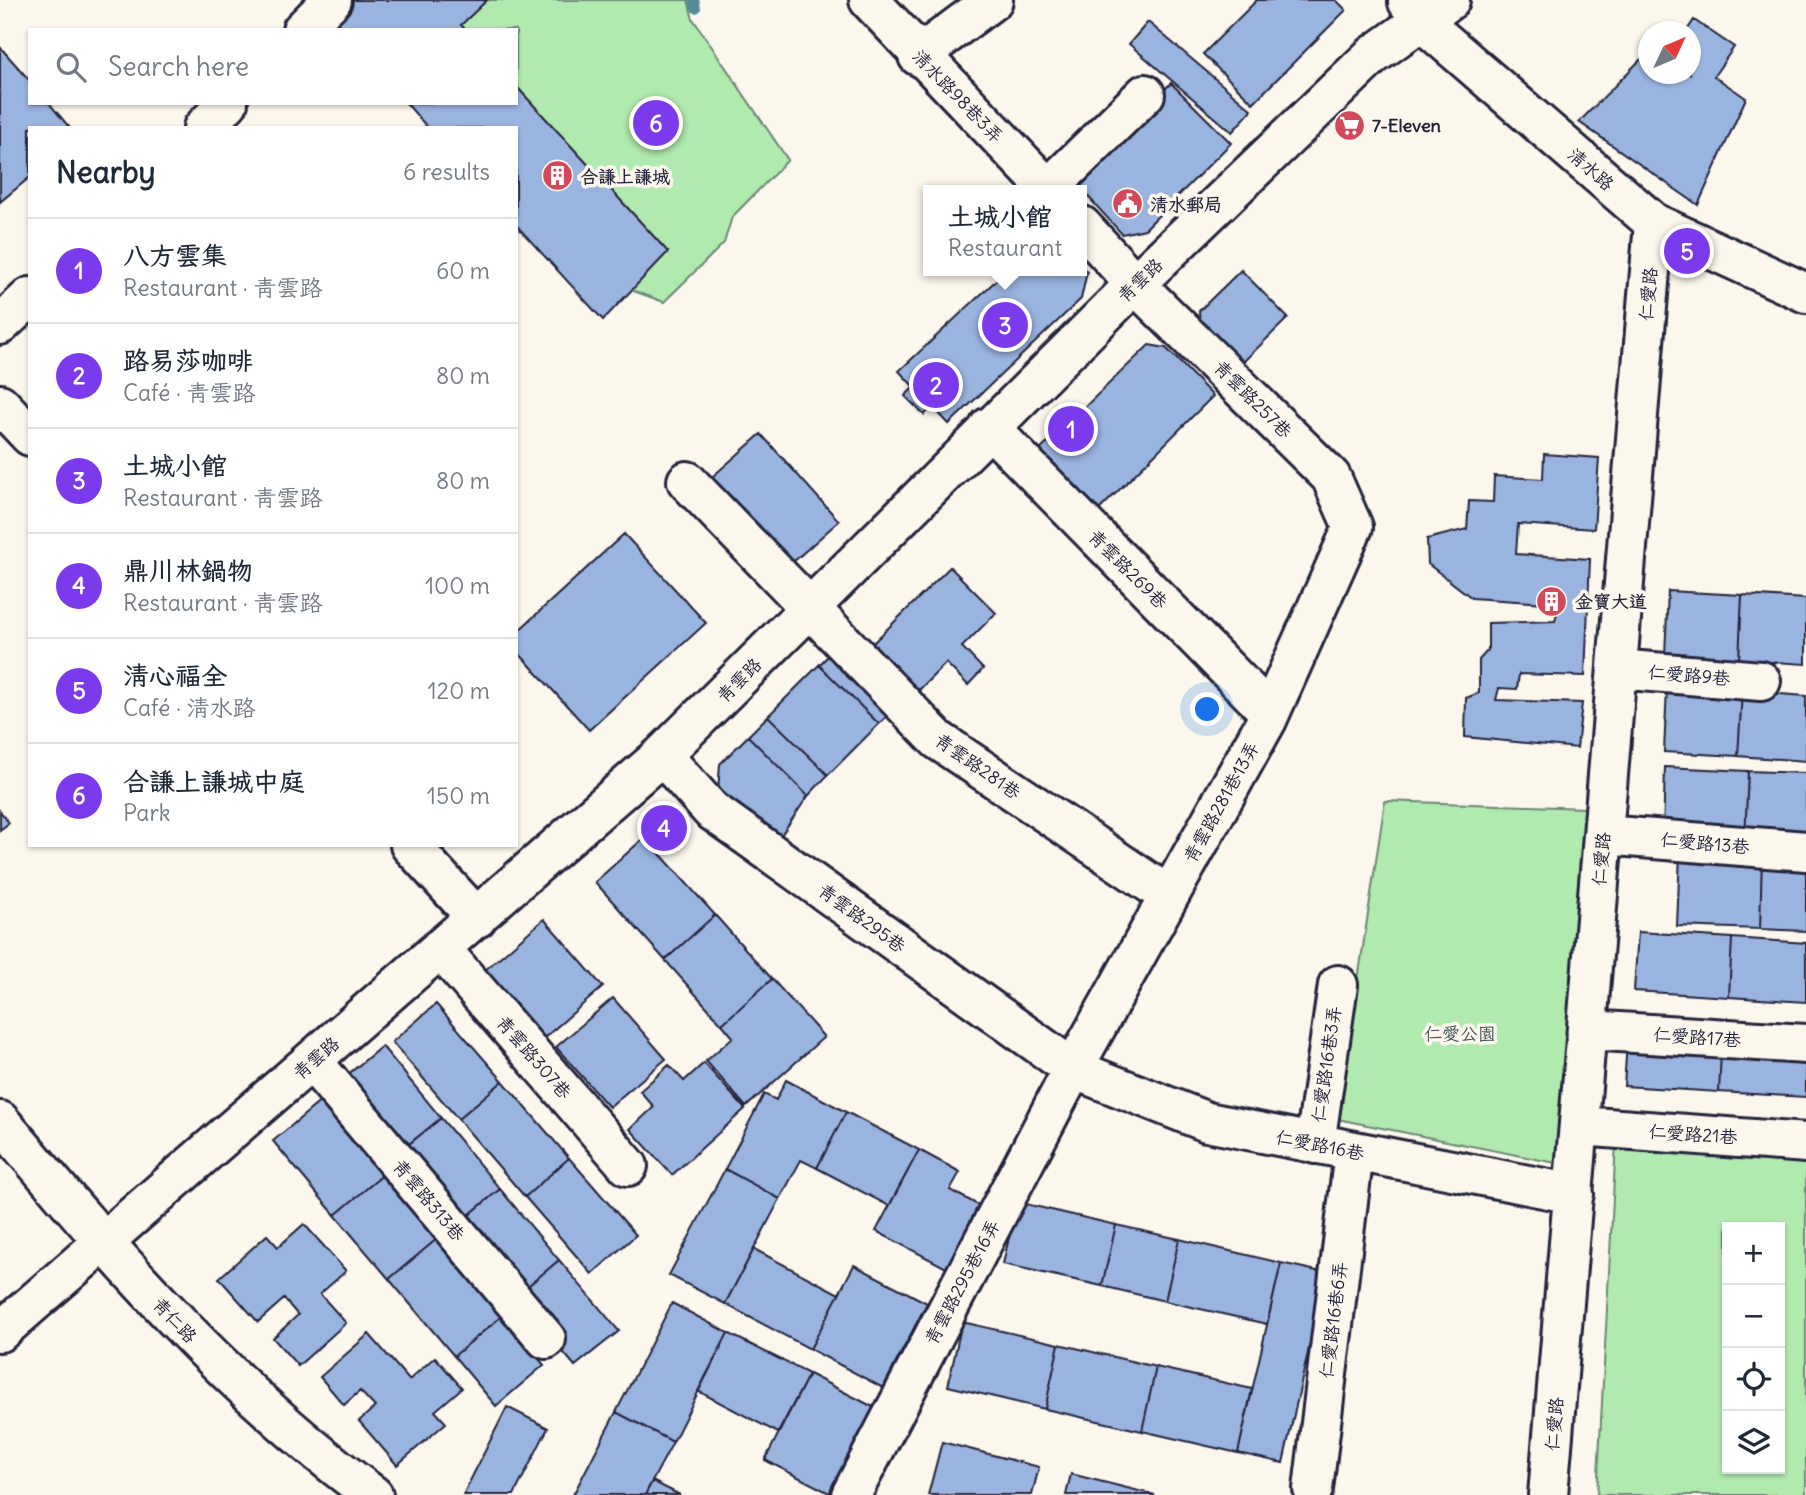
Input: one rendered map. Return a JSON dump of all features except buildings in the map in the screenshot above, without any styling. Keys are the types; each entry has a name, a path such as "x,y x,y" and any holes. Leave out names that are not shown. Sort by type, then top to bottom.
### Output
{"street":[{"name":"清水路98巷3弄","path":"869,0 918,56 1044,185"},
{"path":"918,56 993,0"},
{"name":"清水路","path":"1426,7 1654,223 1804,289"},
{"name":"青雲路","path":"0,1332 662,755 1135,284 1426,7"},
{"path":"1054,185 1145,94"},
{"path":"205,126 226,105"},
{"name":"仁愛路","path":"1548,1495 1654,223"},
{"path":"1087,231 1135,284"},
{"name":"青雲路257巷","path":"1135,284 1331,477 1353,527"},
{"path":"0,325 28,299"},
{"path":"0,404 28,434"},
{"name":"青雲路269巷","path":"989,427 1268,711"},
{"name":"青雲路281巷","path":"687,481 938,740 1169,896"},
{"name":"青雲路281巷13弄","path":"1073,1069 1267,720 1268,711 1353,527"},
{"name":"仁愛路9巷","path":"1617,669 1761,681"},
{"name":"青雲路295巷","path":"662,755 711,810 1073,1069"},
{"name":"仁愛路13巷","path":"1603,835 1806,851"},
{"path":"412,847 477,918"},
{"name":"青雲路307巷","path":"440,948 628,1166"},
{"name":"仁愛路16巷3弄","path":"1315,1144 1338,985"},
{"name":"仁愛路17巷","path":"1588,1030 1806,1044"},
{"name":"青雲路313巷","path":"313,1061 546,1339"},
{"name":"仁愛路16巷","path":"1073,1069 1207,1122 1574,1194"},
{"name":"青雲路295巷16弄","path":"851,1495 1073,1069"},
{"name":"青仁路","path":"0,1121 103,1243 215,1362 313,1451 373,1495"},
{"name":"仁愛路21巷","path":"1580,1126 1806,1143"},
{"name":"仁愛路16巷6弄","path":"1313,1489 1354,1152"}],"green space":[{"path":"487,0 688,0 693,19 788,160 732,217 724,243 664,302 631,290 668,252 518,88 518,28 464,28 461,25"},
{"name":"仁愛公園","path":"1385,801 1585,808 1561,1164 1337,1119"},
{"path":"1616,1142 1806,1158 1806,1495 1597,1495"}],"waterway":[{"path":"694,0 696,8"}],"place":[{"name":"合謙上謙城中庭","path":"656,123"},
{"name":"7-Eleven","path":"1349,125"},
{"name":"合謙上謙城","path":"557,176"},
{"name":"清水郵局","path":"1127,204"},
{"name":"清心福全","path":"1687,251"},
{"name":"土城小館","path":"1005,325"},
{"name":"路易莎咖啡","path":"936,385"},
{"name":"八方雲集","path":"1071,429"},
{"name":"金寶大道","path":"1552,601"},
{"name":"鼎川林鍋物","path":"664,828"}]}
